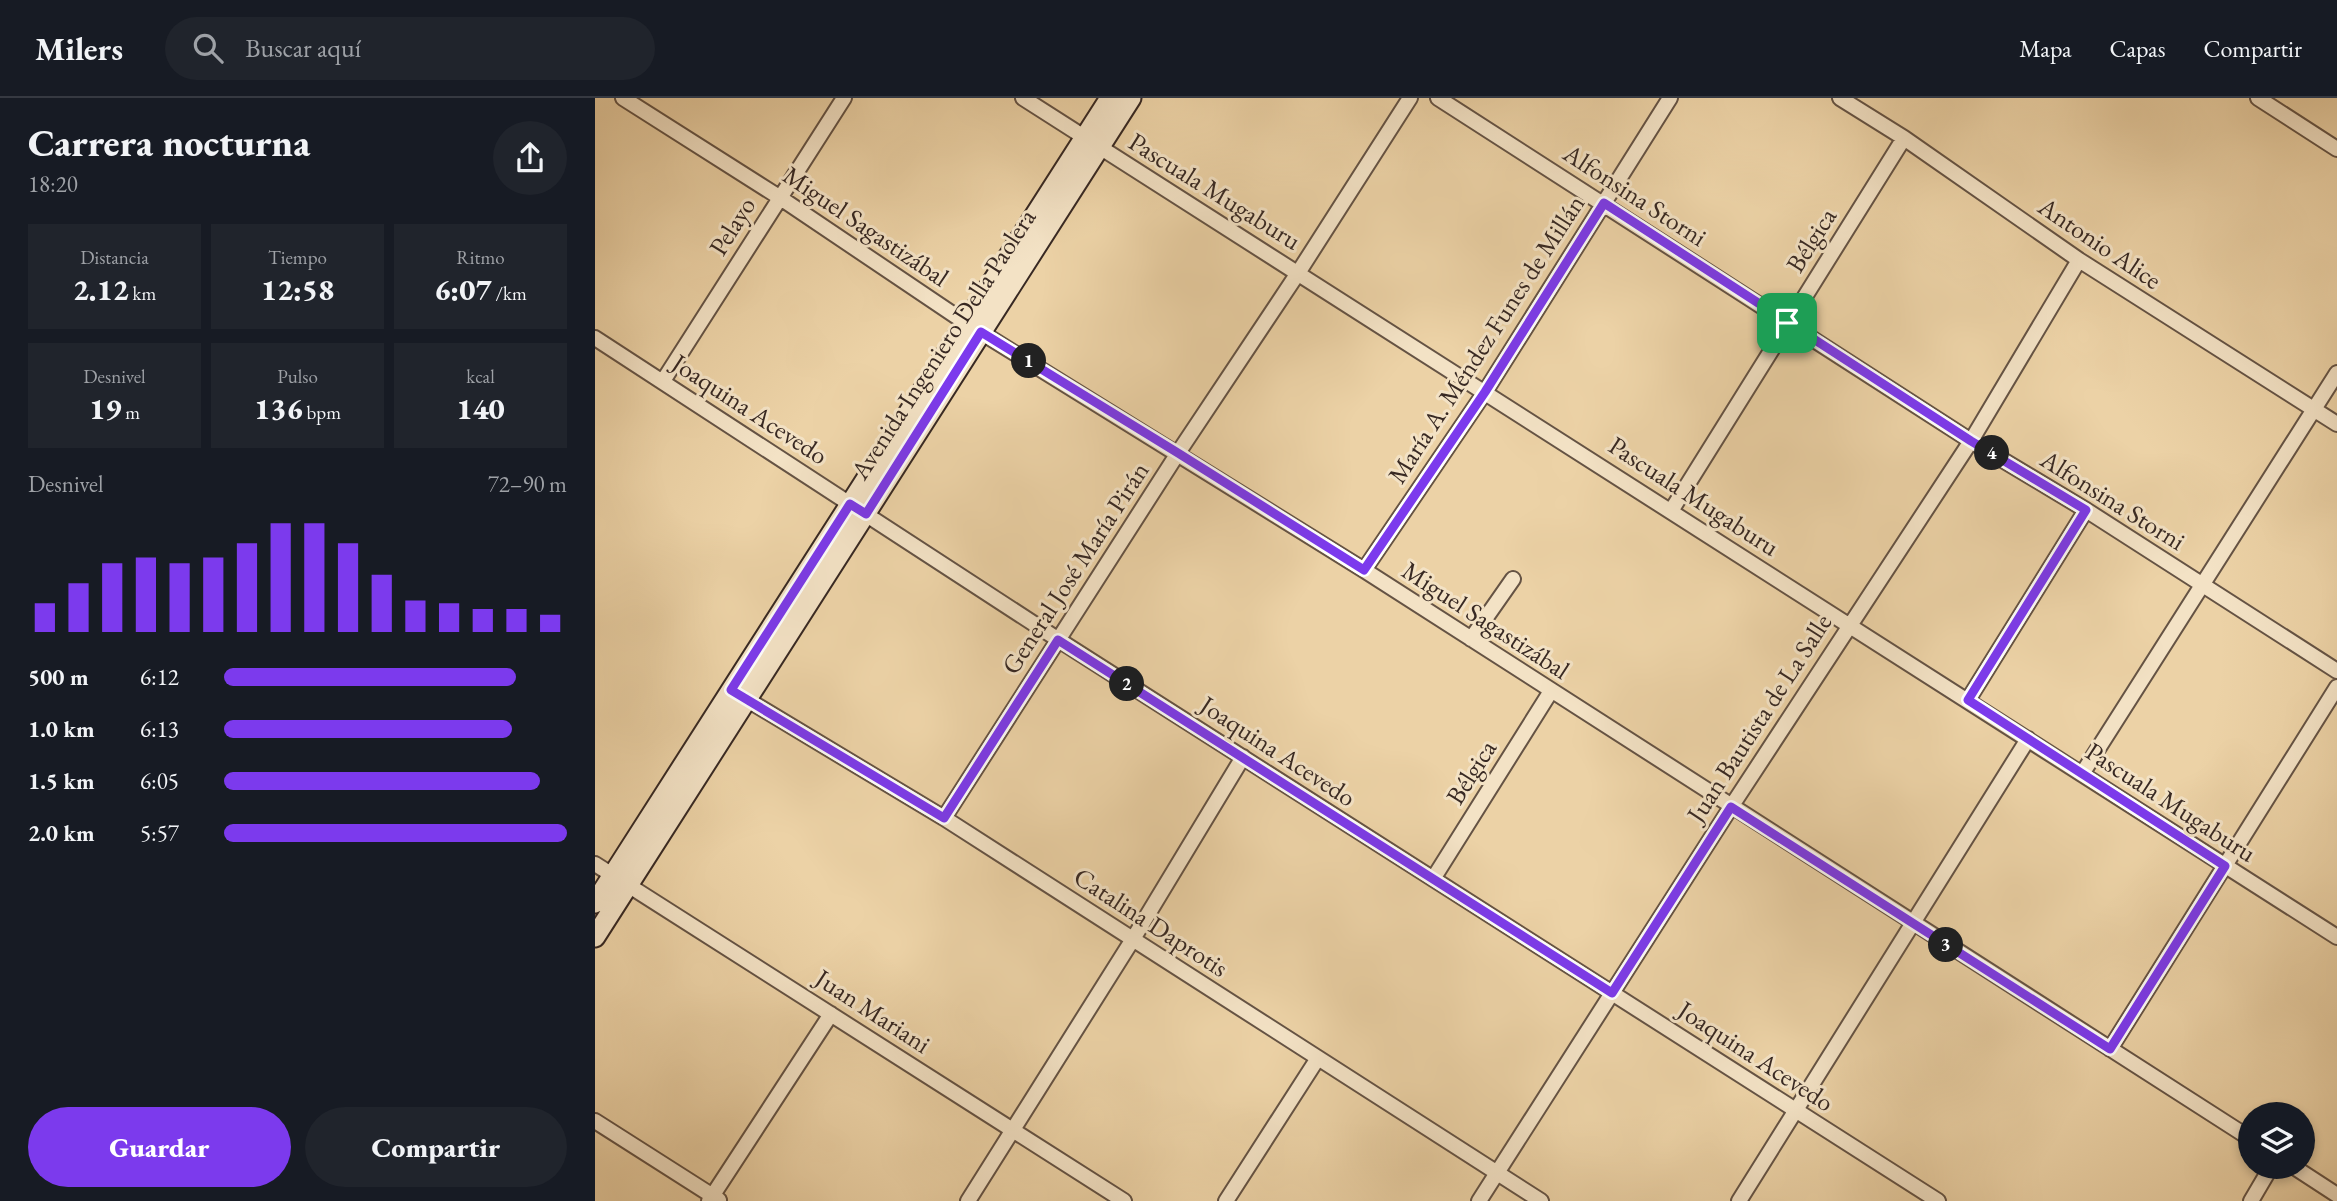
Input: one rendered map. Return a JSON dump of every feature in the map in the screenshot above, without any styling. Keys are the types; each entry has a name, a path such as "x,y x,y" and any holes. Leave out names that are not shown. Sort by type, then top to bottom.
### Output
{"main road":[{"name":"Avenida Ingeniero Della Paolera","path":"1092,142 1110,98"},
{"name":"Avenida Ingeniero Della Paolera","path":"595,937 621,880 1092,142 1131,98"},
{"name":"Avenida Ingeniero Della Paolera","path":"595,903 621,880"}],"street":[{"name":"Miguel Sagastizábal","path":"623,98 779,197 974,328 1364,570 2238,1131"},
{"name":"Pelayo","path":"663,381 844,98"},
{"name":"Pascuala Mugaburu","path":"1023,98 2337,937"},
{"name":"General José María Pirán","path":"944,818 1410,98"},
{"name":"Alfonsina Storni","path":"1438,98 1971,441 2086,510 2337,671"},
{"name":"María A. Méndez Funes de Millán","path":"1364,570 1485,392 1670,98"},
{"name":"Antonio Alice","path":"1840,98 1904,138 2080,260 2337,424"},
{"path":"2258,98 2337,149"},
{"name":"Bélgica","path":"1671,511 1904,138"},
{"name":"Juan Bautista de La Salle","path":"1479,1201 1849,624 1971,441 2080,260"},
{"name":"Joaquina Acevedo","path":"595,338 1058,640 1938,1201"},
{"path":"2082,774 2337,373"},
{"path":"1968,700 2086,510"},
{"path":"1471,639 1513,579"},
{"path":"2110,1049 2337,687"},
{"name":"Bélgica","path":"1433,879 1551,691"},
{"name":"Catalina Daprotis","path":"739,695 944,818 1541,1201"},
{"path":"1739,1201 2028,739"},
{"path":"968,1201 1133,939 1243,757"},
{"name":"Juan Mariani","path":"595,864 1124,1201"},
{"path":"595,1121 714,1199 831,1014"},
{"path":"1226,1201 1318,1058"},
{"path":"2251,1201 2264,1179"},
{"path":"2312,1179 2337,1195"}],"route":[{"path":"1604,203 1787,323 1971,441 2086,510 1968,700 2225,866 2110,1049 1731,807 1612,993 1058,640 944,818 731,690 850,504 866,514 981,332 1364,570 1485,392 1604,203"}]}
